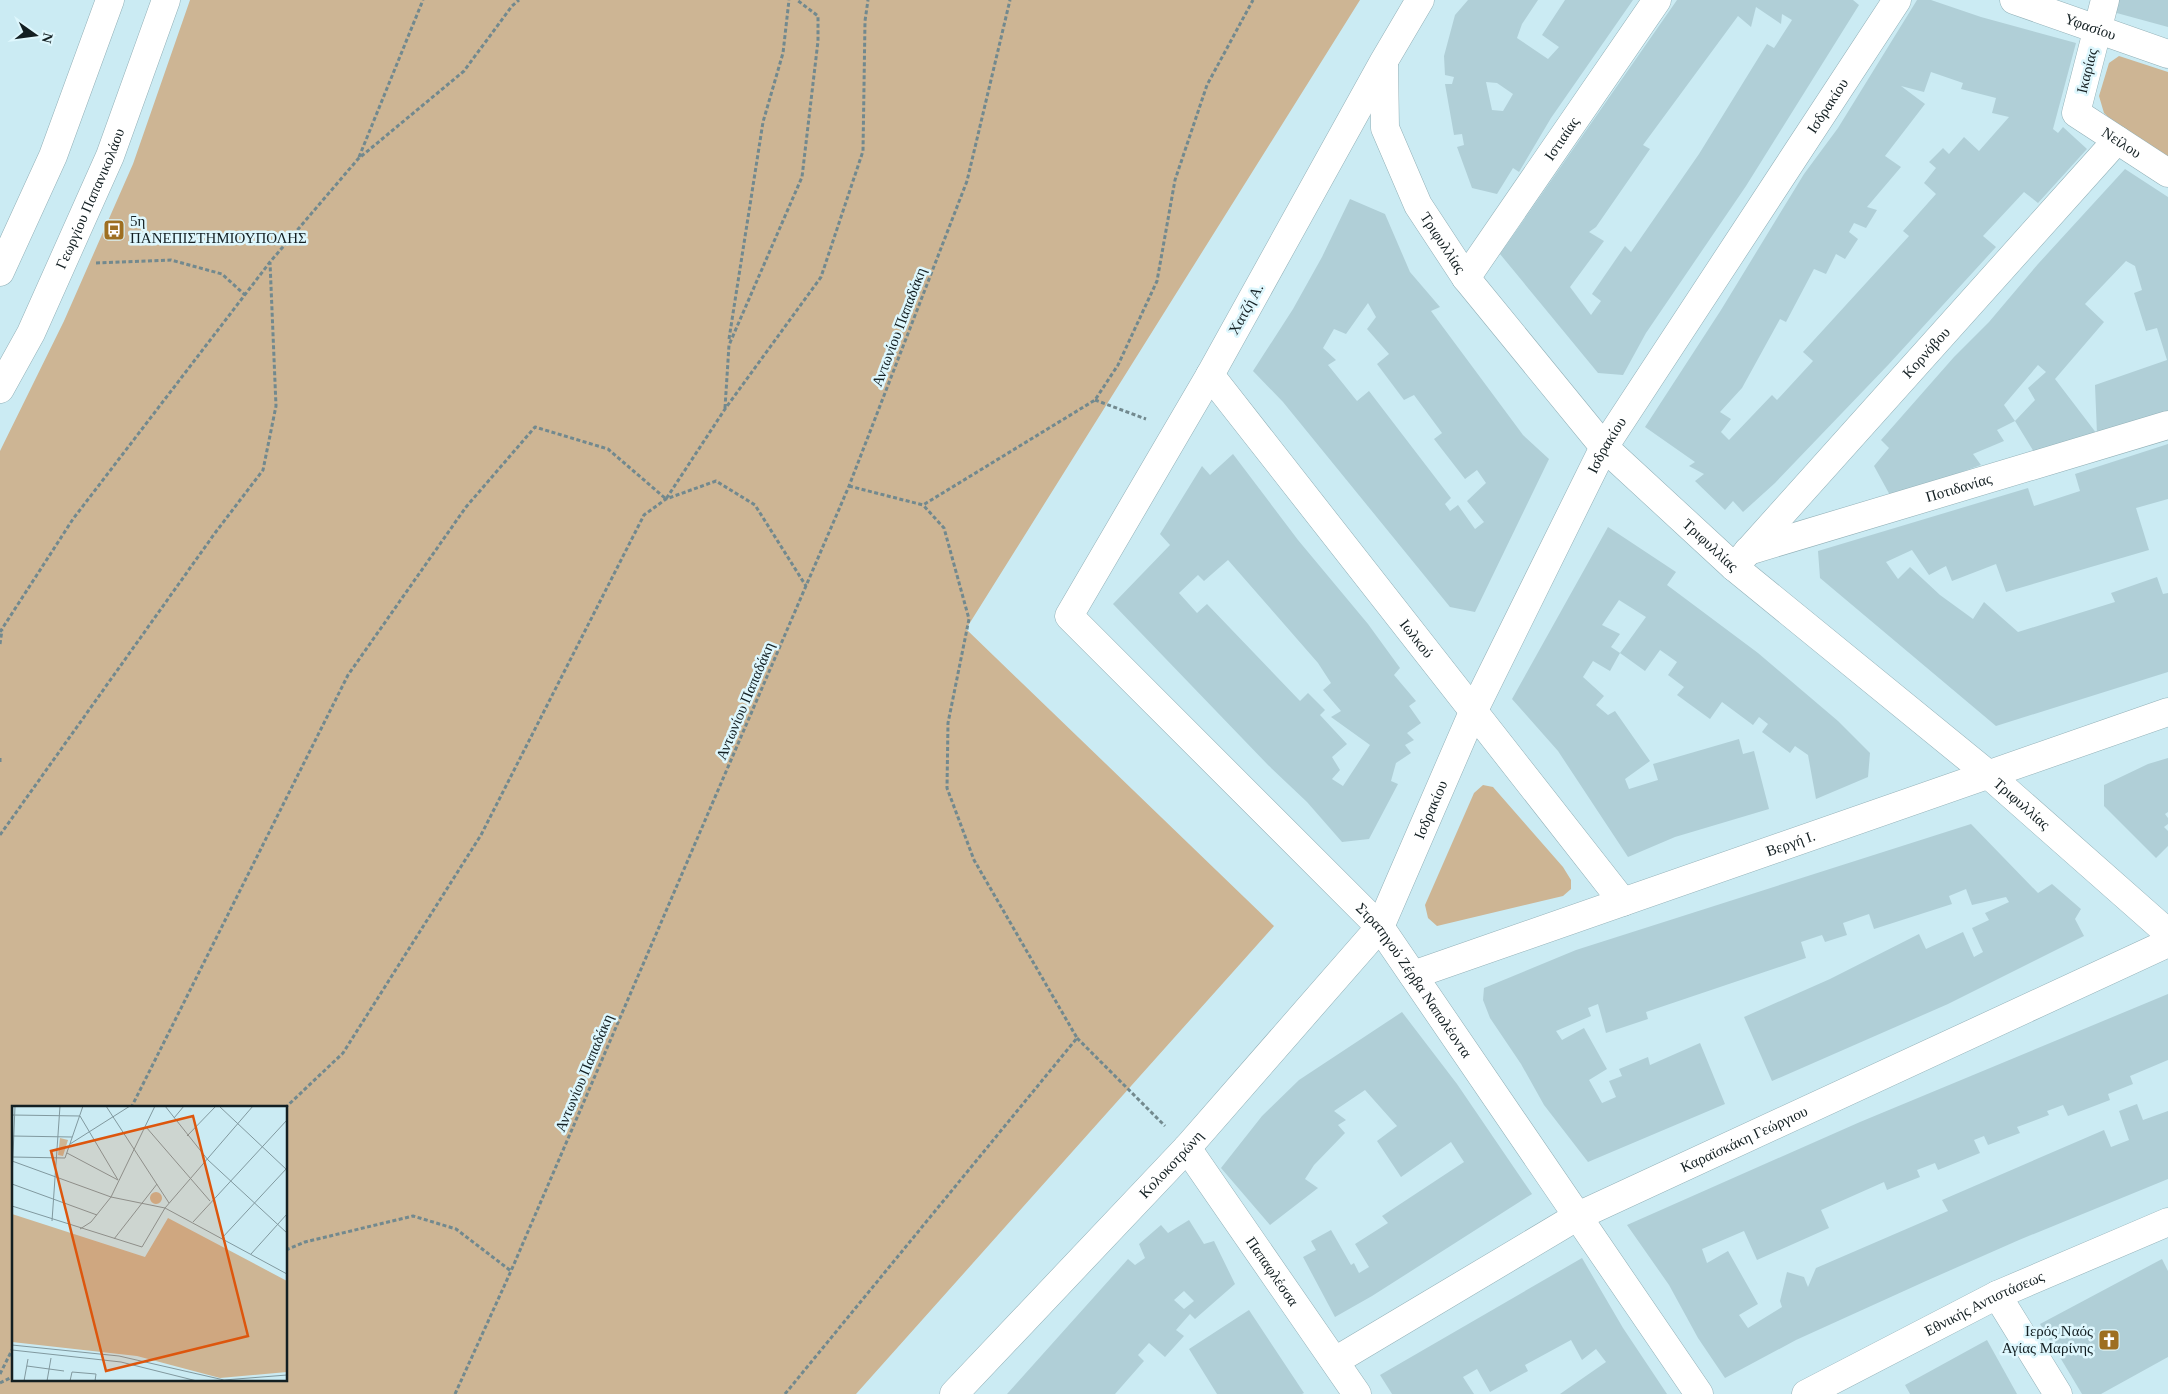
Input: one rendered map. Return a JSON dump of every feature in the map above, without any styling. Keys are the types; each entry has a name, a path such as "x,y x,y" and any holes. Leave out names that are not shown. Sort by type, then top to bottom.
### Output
{"street":[{"path":"0,272 53,156 110,0"},
{"name":"Γεωργίου Παπανικολάου","path":"0,389 31,333 110,156 166,0"},
{"name":"Χατζή Α.","path":"1070,616 1210,375 1420,0"},
{"name":"Ιστιαίας","path":"1466,278 1657,0"},
{"name":"Ισδρακίου","path":"1380,927 1473,712 1604,447 1897,0"},
{"name":"Υφασίου","path":"2014,0 2168,54"},
{"name":"Ικαρίας","path":"2076,113 2105,0"},
{"name":"Τριφυλλίας","path":"1384,62 1385,128 1418,205 1466,278 1604,447 1741,559 2168,932"},
{"name":"Νείλου","path":"2076,113 2168,173"},
{"name":"Κορνόβου","path":"1741,559 2117,140"},
{"name":"Ιωλκού","path":"1210,375 1623,902"},
{"name":"Ποτιδανίας","path":"1741,559 2168,425"},
{"name":"Στρατηγού Ζέρβα Ναπολέοντα","path":"1070,616 1380,927 1699,1394"},
{"name":"Βεργή Ι.","path":"1413,975 2168,712"},
{"name":"Κολοκοτρώνη","path":"965,1389 1187,1148 1380,927"},
{"name":"Καραϊσκάκη Γεώργιου","path":"1335,1361 1578,1216 2168,943"},
{"name":"Παπαφλέσσα","path":"1187,1148 1357,1394"},
{"name":"Εθνικής Αντιστάσεως","path":"1806,1394 1997,1295 2168,1222"},
{"path":"1997,1295 2058,1394"}],"path":[{"path":"358,159 423,0"},
{"path":"0,632 73,519 270,262 358,159 464,71 512,6 520,0"},
{"path":"725,409 728,345 763,122 783,53 789,0"},
{"path":"728,345 802,176 818,41 818,16 797,0"},
{"path":"666,499 725,409 821,276 864,151 865,21 868,0"},
{"name":"Αντωνίου Παπαδάκη","path":"455,1394 511,1271 849,486 967,181 1010,0"},
{"path":"923,505 1095,400 1118,364 1157,281 1175,180 1207,85 1253,0"},
{"path":"63,260 95,263 171,260 222,274 245,295"},
{"path":"0,835 215,533 263,470 276,406 270,262"},
{"path":"1095,400 1177,431"},
{"path":"132,1106 348,675 466,507 535,427 608,449 666,499"},
{"path":"287,1106 343,1054 481,835 644,515 666,499 716,481 755,505 806,587"},
{"path":"849,486 923,505 944,528 969,619 948,723 947,788 974,860 1078,1038 1187,1148"},
{"path":"0,644 3,628"},
{"path":"785,1394 1078,1038"},
{"path":"288,1249 305,1242 413,1216 456,1229 511,1271"},
{"path":"0,1374 12,1350"},
{"path":"0,1383 12,1377"}],"shaded area":[{"path":"190,0 1360,0 966,629 1274,926 856,1394 0,1394 0,451 64,321 133,164"},
{"path":"2119,56 2168,72 2168,158 2124,132 2104,113 2099,96 2109,63"},
{"path":"1483,785 1493,787 1563,867 1571,880 1571,889 1563,896 1437,926 1428,918 1425,905 1474,793"}],"building":[{"path":"1468,0 1538,0 1522,24 1517,38 1548,59 1559,47 1542,35 1565,0 1633,0 1551,118 1519,172 1513,168 1497,194 1472,188 1457,147 1464,145 1462,134 1454,135 1445,84 1452,84 1454,77 1445,75 1444,56 1455,15","holes":["1486,82 1497,83 1513,94 1503,111 1492,110"]},
{"path":"1677,0 1853,0 1859,5 1746,186 1646,333 1623,375 1598,373 1500,254","holes":["1756,7 1781,24 1782,14 1792,20 1774,48 1767,44 1699,154 1631,252 1625,246 1592,294 1601,301 1591,315 1570,287 1604,241 1589,232 1596,227 1650,149 1643,145 1738,16 1751,27"]},
{"path":"1917,0 1931,0 1981,17 2076,43 2053,129 2058,133 2063,127 2087,149 2038,203 2024,192 1983,236 1996,247 1889,364 1775,483 1743,512 1733,501 1725,510 1695,481 1704,474 1689,466 1695,462 1645,427 1721,310 1804,174 1838,128","holes":["1931,72 1963,83 1961,89 1996,98 1992,113 2009,117 1979,151 1964,137 1949,154 1943,148 1929,162 1936,168 1924,183 1936,194 1903,231 1909,236 1803,352 1813,361 1777,400 1772,395 1729,440 1721,432 1731,419 1720,412 1742,388 1780,319 1786,322 1814,269 1826,274 1836,254 1845,259 1858,239 1849,232 1854,223 1866,228 1877,210 1867,207 1901,167 1885,156 1925,104 1901,86 1924,92"]},
{"path":"2116,0 2168,0 2168,27 2113,12"},
{"path":"2125,169 2168,197 2168,413 2097,434 2034,452 2015,421 1997,430 2004,441 1973,454 1981,465 1891,497 1874,466 1889,448 1881,440","holes":["2126,261 2135,266 2142,290 2134,293 2146,331 2157,328 2167,360 2095,385 2097,434 2055,379 2104,322 2085,304","2038,365 2046,372 2028,388 2035,400 2015,421 2004,405"]},
{"path":"1350,199 1385,214 1410,272 1440,307 1431,311 1523,435 1549,459 1475,612 1450,607 1283,402 1253,371 1293,309 1322,257","holes":["1368,303 1376,317 1367,329 1389,354 1377,364 1404,400 1414,395 1442,433 1434,439 1465,479 1477,470 1486,483 1467,501 1484,522 1475,529 1458,505 1450,511 1445,504 1451,498 1369,391 1357,401 1328,365 1336,360 1323,348 1334,329 1346,334"]},
{"path":"2168,444 2168,499 2136,508 2149,550 2006,592 1996,564 1952,581 1946,566 1929,575 1912,550 1886,562 1898,579 1910,567 1940,595 1973,619 1984,602 2018,632 2115,602 2111,593 2157,577 2163,594 2168,593 2168,672 1996,726 1820,578 1818,551 2028,488 2034,506 2080,491 2075,474"},
{"path":"1233,454 1298,540 1368,624 1400,668 1394,675 1416,701 1409,706 1421,723 1407,733 1414,740 1405,745 1411,753 1396,763 1391,781 1398,784 1369,839 1342,842 1307,802 1268,765 1113,604 1170,545 1160,534 1202,466 1210,475","holes":["1228,560 1318,663 1331,683 1323,690 1341,711 1331,717 1370,745 1343,786 1332,779 1340,770 1332,757 1347,744 1320,715 1325,710 1308,693 1300,701 1207,604 1197,613 1179,593 1198,575 1204,581"]},
{"path":"1608,527 1676,572 1667,585 1758,653 1838,721 1870,753 1868,777 1816,799 1808,755 1795,746 1790,753 1762,732 1768,724 1759,717 1753,725 1722,702 1710,719 1677,695 1684,687 1668,675 1677,662 1660,650 1645,671 1620,653 1610,671 1593,661 1583,677 1604,696 1596,705 1608,715 1615,711 1650,761 1625,779 1629,789 1658,780 1653,764 1739,739 1743,754 1754,751 1769,809 1675,837 1628,857 1558,751 1512,699","holes":["1619,600 1646,617 1620,653 1611,647 1620,634 1602,625"]},
{"path":"2168,758 2168,812 2165,814 2168,818 2168,824 2164,827 2168,831 2168,846 2156,858 2104,806 2104,785 2148,764"},
{"path":"1971,824 2038,893 2052,884 2081,909 2075,919 2084,936 1948,1004 1772,1081 1744,1017 1830,979 1919,934 1926,949 1963,932 1974,957 1983,952 1972,928 1989,920 1985,913 2009,902 2006,897 1972,905 1966,889 1949,896 1952,904 1874,929 1869,914 1843,923 1847,935 1825,942 1822,935 1801,942 1806,958 1646,1012 1648,1019 1606,1033 1598,1004 1588,1008 1591,1016 1556,1031 1562,1040 1584,1028 1607,1069 1589,1080 1602,1103 1616,1097 1609,1081 1622,1076 1619,1069 1648,1057 1650,1065 1700,1043 1725,1104 1588,1162 1544,1105 1521,1064 1490,1018 1483,1000 1484,988 1576,950"},
{"path":"2168,994 2168,1060 2130,1076 2133,1084 2108,1094 2110,1100 2068,1116 2063,1105 2047,1111 2049,1115 2017,1127 2020,1133 1988,1145 1984,1136 1974,1140 1980,1153 1938,1170 1935,1163 1917,1170 1920,1177 1887,1190 1884,1182 1821,1210 1829,1228 1757,1260 1744,1231 1702,1249 1707,1263 1728,1251 1758,1304 1739,1315 1748,1328 1782,1307 1780,1301 1787,1272 1804,1277 1808,1287 1816,1268 1948,1211 1942,1200 2104,1130 2111,1147 2129,1140 2119,1111 2137,1104 2143,1120 2168,1111 2168,1179 2019,1240 1926,1281 1796,1340 1725,1378 1698,1338 1669,1285 1627,1225 1860,1122"},
{"path":"1402,1012 1457,1084 1532,1194 1372,1296 1335,1317 1303,1257 1316,1250 1311,1241 1331,1230 1351,1265 1354,1263 1359,1273 1369,1267 1355,1244 1388,1223 1382,1216 1464,1162 1451,1142 1401,1177 1377,1141 1397,1126 1365,1090 1334,1111 1346,1120 1338,1125 1345,1133 1314,1165 1305,1179 1318,1188 1270,1225 1221,1168 1262,1116 1299,1080"},
{"path":"1189,1220 1204,1244 1214,1241 1235,1284 1195,1319 1190,1314 1176,1330 1184,1336 1165,1357 1149,1343 1138,1355 1144,1361 1115,1394 1007,1394 1128,1259 1135,1265 1145,1258 1139,1244 1161,1225 1168,1233","holes":["1184,1291 1194,1301 1184,1309 1174,1300"]},
{"path":"1582,1258 1623,1328 1667,1394 1560,1394 1606,1362 1596,1349 1582,1360 1571,1340 1525,1365 1528,1371 1490,1392 1477,1369 1463,1377 1474,1394 1392,1394 1380,1375"},
{"name":"Ιερός Ναός Αγίας Μαρίνης","path":"2162,1259 2168,1271 2168,1357 2101,1394 2082,1394 2040,1324"},
{"path":"1249,1310 1304,1393 1217,1394 1189,1349"},
{"path":"1987,1340 2017,1394 1910,1394 1905,1385"}],"place":[{"name":"5η ΠΑΝΕΠΙΣΤΗΜΙΟΥΠΟΛΗΣ","path":"114,230"},
{"name":"Ιερός Ναός Αγίας Μαρίνης","path":"2109,1340"}]}
